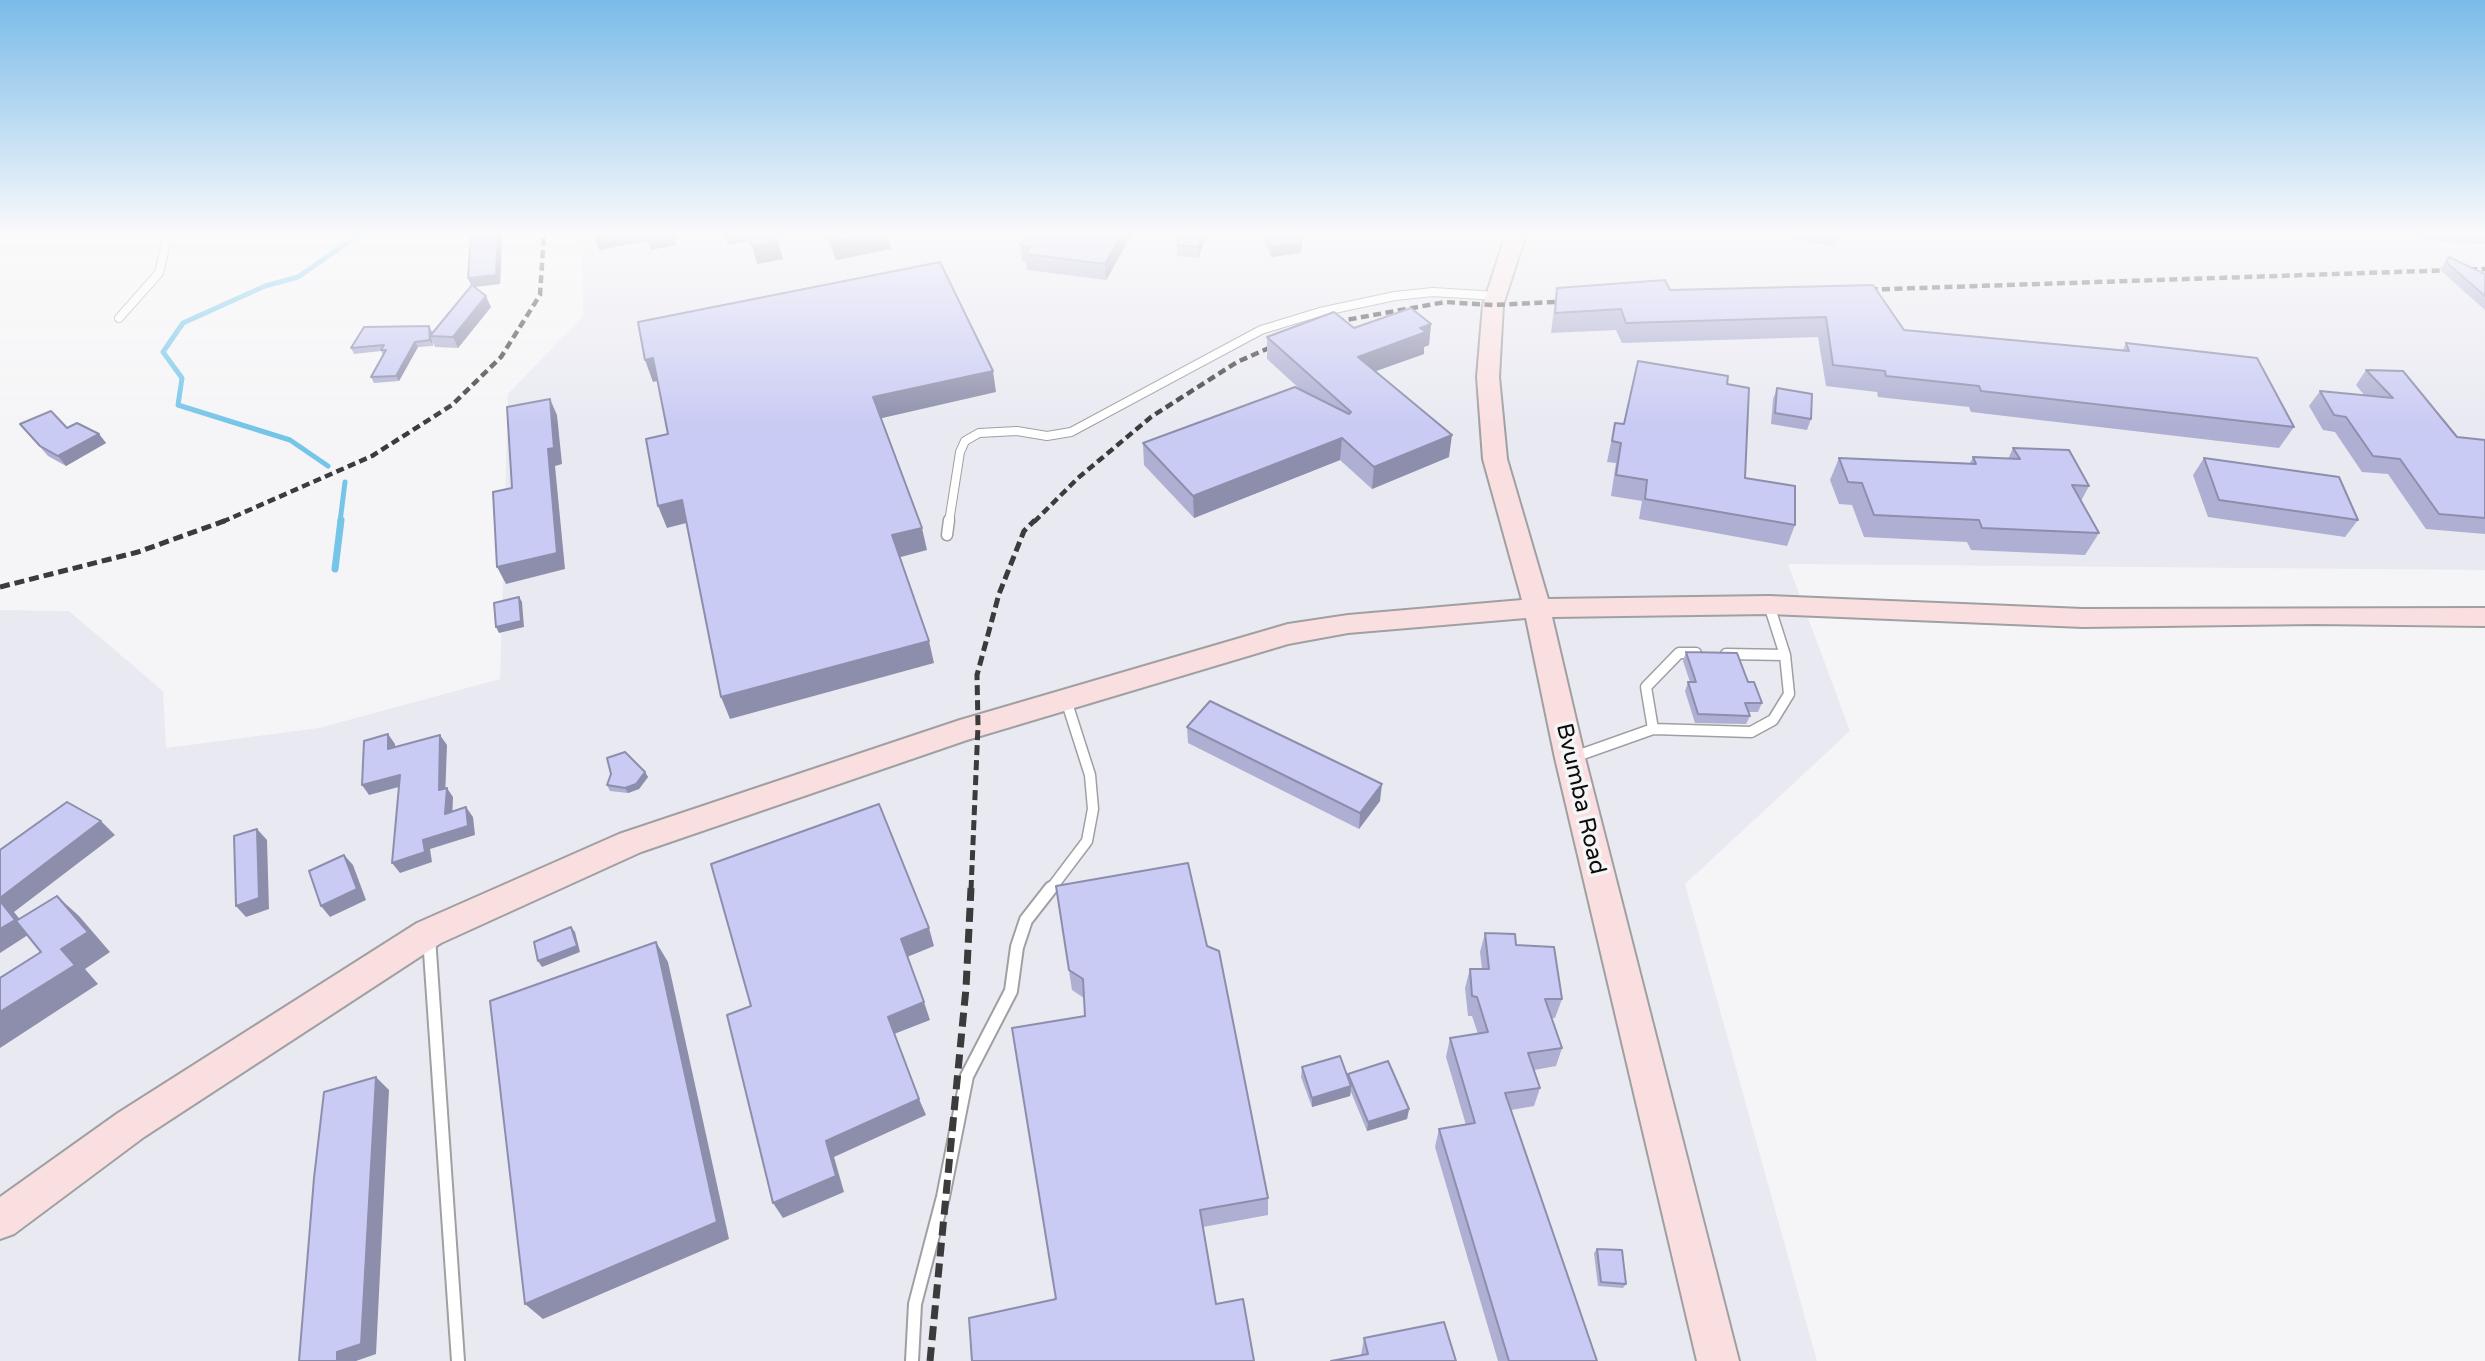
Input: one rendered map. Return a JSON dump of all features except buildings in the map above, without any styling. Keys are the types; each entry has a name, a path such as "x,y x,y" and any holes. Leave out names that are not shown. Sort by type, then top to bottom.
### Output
{"street":[{"name":"Bvumba Road","path":"1496,298 1488,377 1490,426 1495,459 1537,608 1570,758 1718,1361"},
{"path":"0,1220 131,1125 429,933 630,843 960,732 1288,634 1348,624 1537,608 1769,605 2083,618 2315,615 2485,617"}],"lane":[{"path":"119,318 137,298"},
{"path":"947,535 960,452 965,441 979,433 1017,431 1047,436 1071,432 1262,330 1320,312 1388,298"},
{"path":"1570,758 1653,729 1751,732 1773,720 1789,694 1785,655 1769,605"},
{"path":"1653,729 1646,687 1679,653 1706,653"},
{"path":"1719,654 1785,655"},
{"path":"912,1361 915,1304 943,1197 967,1076 1011,991 1017,947 1026,920 1087,841 1093,809 1090,775 1066,700"},
{"path":"429,933 458,1361"}],"shaded area":[{"path":"583,298 2485,298 2485,570 1788,564 1850,731 1685,884 1817,1361 0,1361 0,610 69,611 163,691 166,748 319,728 500,679 508,394 583,316"}],"waterway":[{"path":"239,298 183,323 163,352 182,378 178,405 290,440 328,466"},
{"path":"340,522 345,482"},
{"path":"335,569 341,520"}],"railway":[{"path":"225,521 372,456 452,405 501,357 538,298"},
{"path":"1324,324 1445,302 1493,305 1573,301"},
{"path":"1034,522 1078,478 1151,417 1237,362 1285,341"},
{"path":"971,890 978,726 977,675 999,594 1024,531 1035,520"},
{"path":"0,587 138,552 225,521"},
{"path":"930,1361 966,988 971,888"}]}
